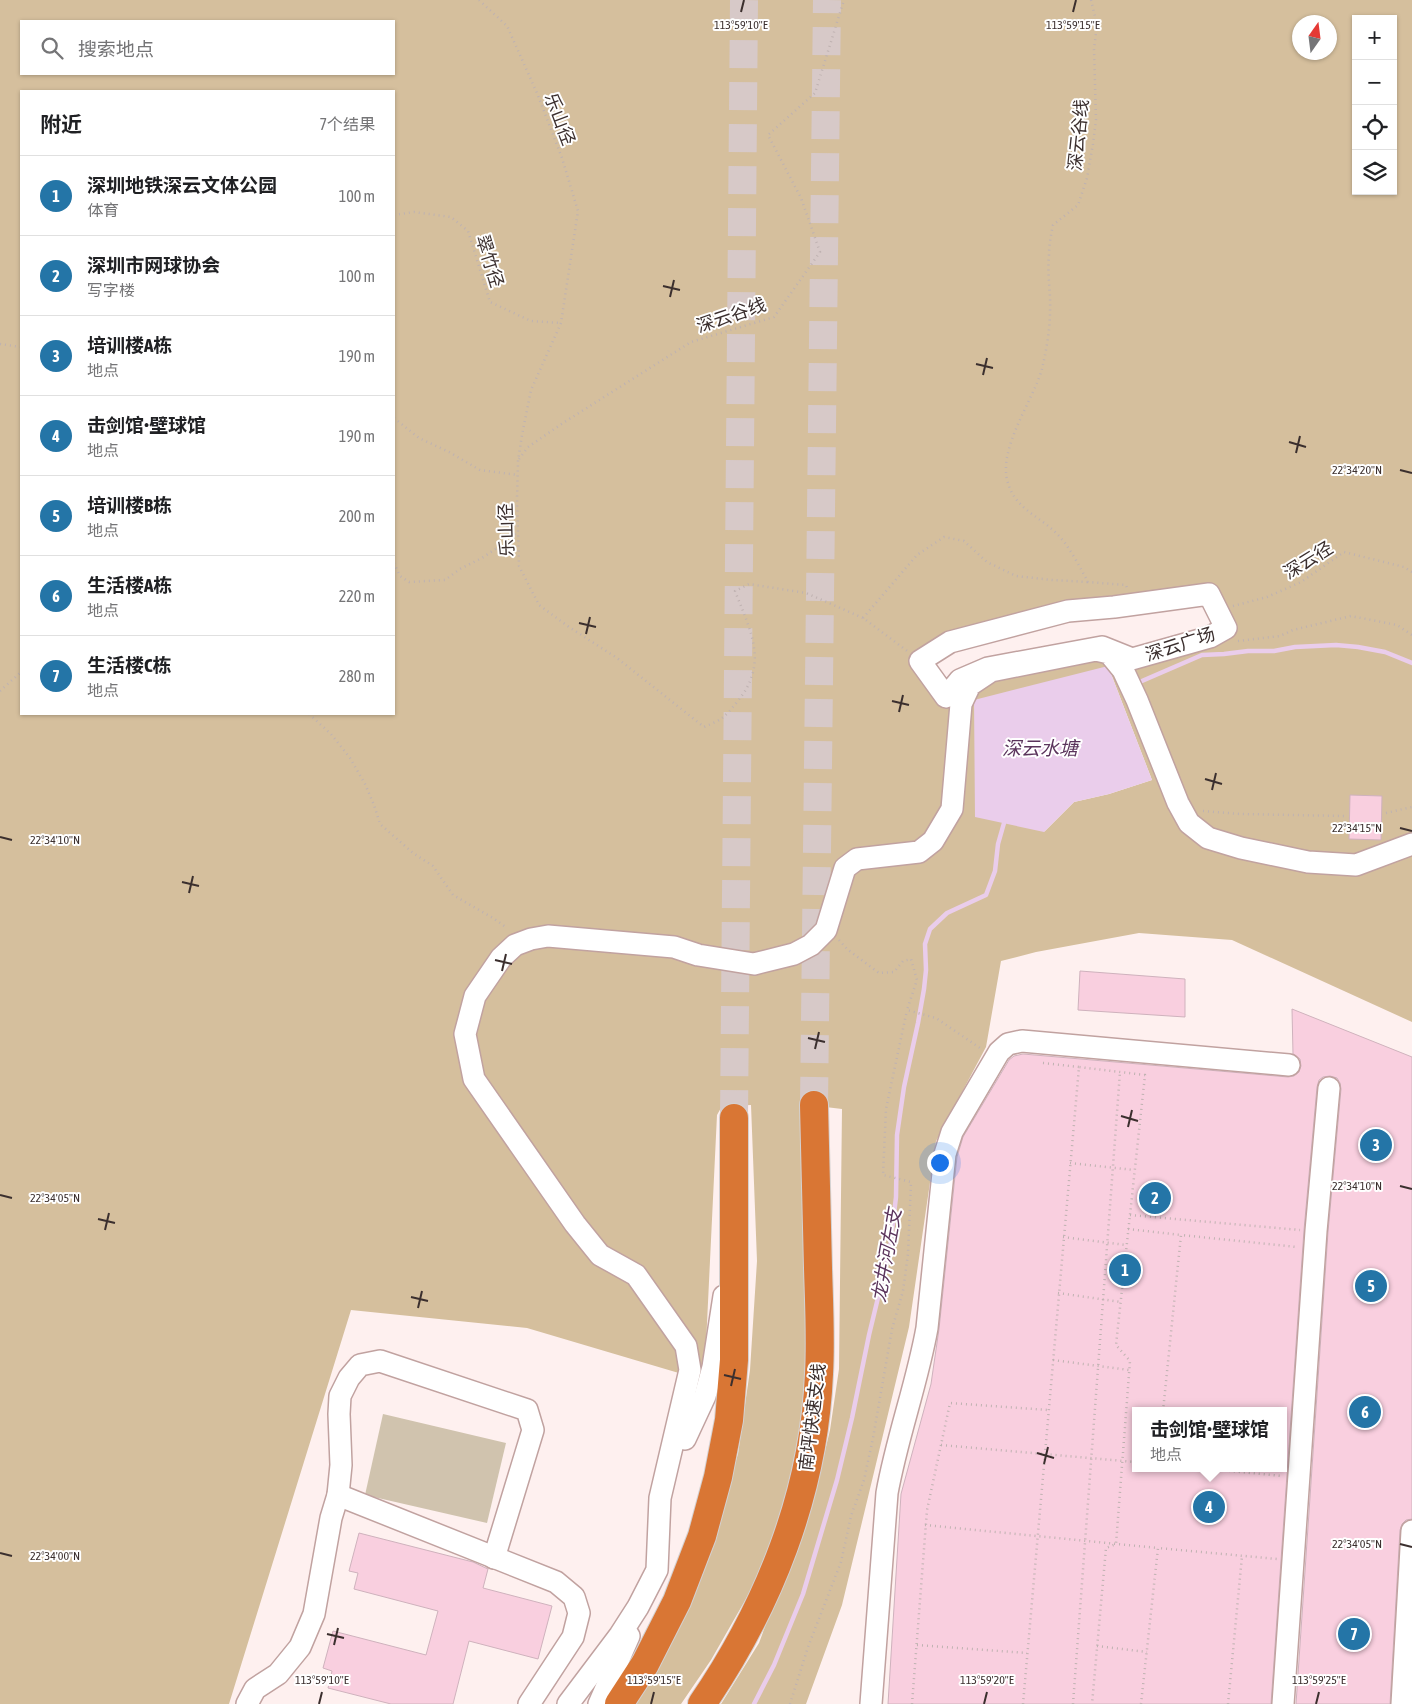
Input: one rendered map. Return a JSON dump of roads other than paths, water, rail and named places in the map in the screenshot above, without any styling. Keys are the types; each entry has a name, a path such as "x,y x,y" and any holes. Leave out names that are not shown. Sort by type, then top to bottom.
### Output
{"highway":[{"name":"南坪快速支线","path":"702,1704 726,1668 757,1611 784,1548 802,1490 812,1434 819,1374 814,1105"},
{"path":"619,1704 645,1664 677,1601 702,1536 718,1477 729,1420 734,1360 734,1118"}],"street":[{"name":"深云广场","path":"1209,594 1226,628 1210,637 1132,659 1102,647 988,668 960,680 946,696 920,661 950,642 1068,611 1114,608 1130,604 1209,594"},
{"path":"568,1704 620,1635 638,1607 657,1570 660,1498 690,1370 686,1346 636,1275 600,1255 574,1224 474,1079 465,1034 475,996 501,958 515,944 531,939 558,937 674,948 698,955 754,964 794,954 811,945 826,930 845,868 857,859 919,852 933,841 952,809 961,704 970,685 990,672 1096,650 1109,653 1123,670 1138,700 1178,803 1189,824 1208,838 1241,848 1308,862 1356,865 1412,844"},
{"path":"871,1704 887,1493 891,1468 926,1336 945,1154 952,1132 1000,1052 1008,1044 1022,1041 1289,1065"},
{"path":"1283,1704 1316,1240 1330,1088"},
{"path":"660,1498 705,1396 713,1366 734,1227"},
{"path":"246,1704 255,1690 278,1674 300,1647 314,1614 331,1518 338,1495 341,1465 338,1414 340,1396 349,1378 360,1365 380,1361 527,1410 533,1430 494,1558"},
{"path":"338,1495 556,1582 574,1597 579,1613 573,1637 529,1704"},
{"path":"1402,1704 1412,1531"},
{"path":"599,1704 628,1639 638,1607"}],"water":[{"name":"深云水塘","path":"1108,666 1152,780 1109,794 1074,802 1044,832 975,817 974,700"}],"waterway":[{"path":"1135,684 1202,655 1274,651 1295,647 1336,645 1358,647 1385,652 1412,663"},
{"name":"龙井河左支","path":"754,1704 774,1665 803,1594 837,1480 852,1418 869,1335 890,1248 896,1197 897,1135 904,1087 924,989 926,970 925,944 930,929 947,913 986,895 995,871 998,844 1004,823"}],"tunnel":[{"path":"734,1118 744,0"},
{"path":"814,1105 827,0"}],"place":[{"name":"培训楼A栋","path":"1376,1145"},
{"name":"深圳市网球协会","path":"1155,1198"},
{"name":"深圳地铁深云文体公园","path":"1125,1270"},
{"name":"培训楼B栋","path":"1371,1286"},
{"name":"生活楼A栋","path":"1365,1412"},
{"name":"击剑馆•壁球馆","path":"1209,1507"},
{"name":"生活楼C栋","path":"1354,1634"}]}
